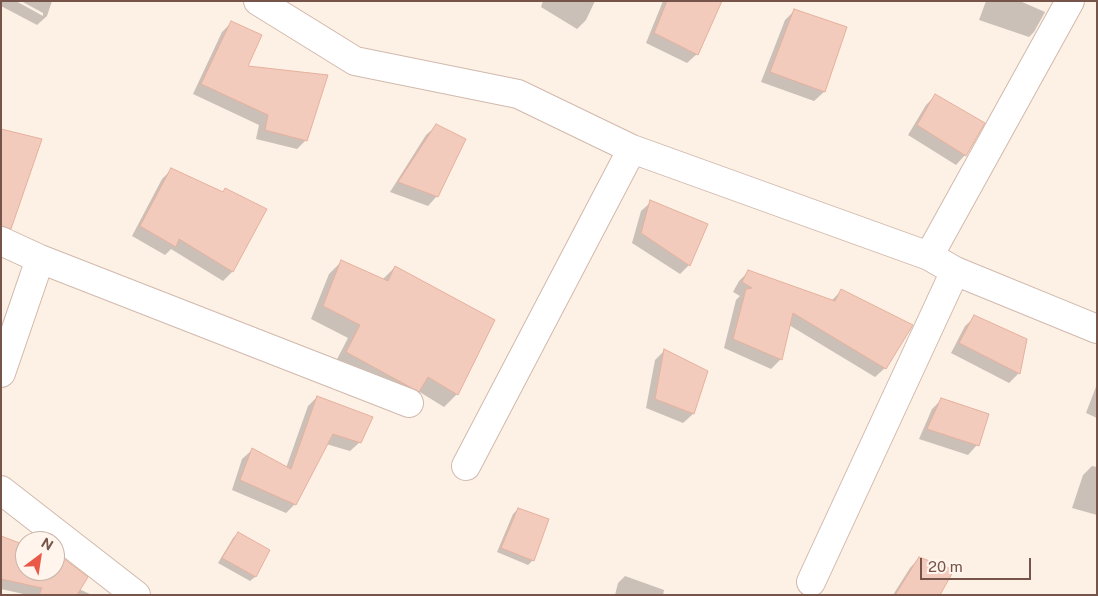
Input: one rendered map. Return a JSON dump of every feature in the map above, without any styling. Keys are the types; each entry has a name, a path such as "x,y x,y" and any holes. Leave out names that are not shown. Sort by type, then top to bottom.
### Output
{"street":[{"path":"258,1 355,61 518,94 632,150 929,256 955,271 1097,329"},
{"path":"929,256 1070,1"},
{"path":"466,466 632,150"},
{"path":"1,242 409,403"},
{"path":"1,372 40,259"},
{"path":"811,582 955,271"},
{"path":"1,490 136,595"}],"building":[{"path":"667,1 722,1 698,55 654,33"},
{"path":"794,9 847,27 825,92 770,72"},
{"path":"231,21 262,35 248,66 328,75 307,141 265,130 268,115 201,84"},
{"path":"935,94 985,123 966,156 917,125"},
{"path":"436,124 466,139 438,197 398,182"},
{"path":"1,129 42,139 11,229 1,226"},
{"path":"171,168 223,192 225,188 267,209 233,272 179,239 176,247 140,226"},
{"path":"650,200 708,224 690,266 641,233"},
{"path":"341,260 388,281 395,266 495,320 458,395 428,377 419,392 346,352 360,325 323,306"},
{"path":"748,270 835,301 841,289 913,325 886,369 793,313 782,360 733,339 746,289 752,288 742,282"},
{"path":"974,315 1027,339 1020,374 959,343"},
{"path":"664,349 708,371 694,414 655,399"},
{"path":"317,396 373,417 361,443 333,434 296,505 240,480 252,448 291,469"},
{"path":"941,398 989,414 979,446 927,429"},
{"path":"518,508 549,519 534,561 501,548"},
{"path":"238,532 270,550 256,577 222,558"},
{"path":"1,536 15,541 15,581 65,581 65,560 88,577 77,595 39,595 42,588 1,579"},
{"path":"919,557 954,570 940,595 895,595"}]}
